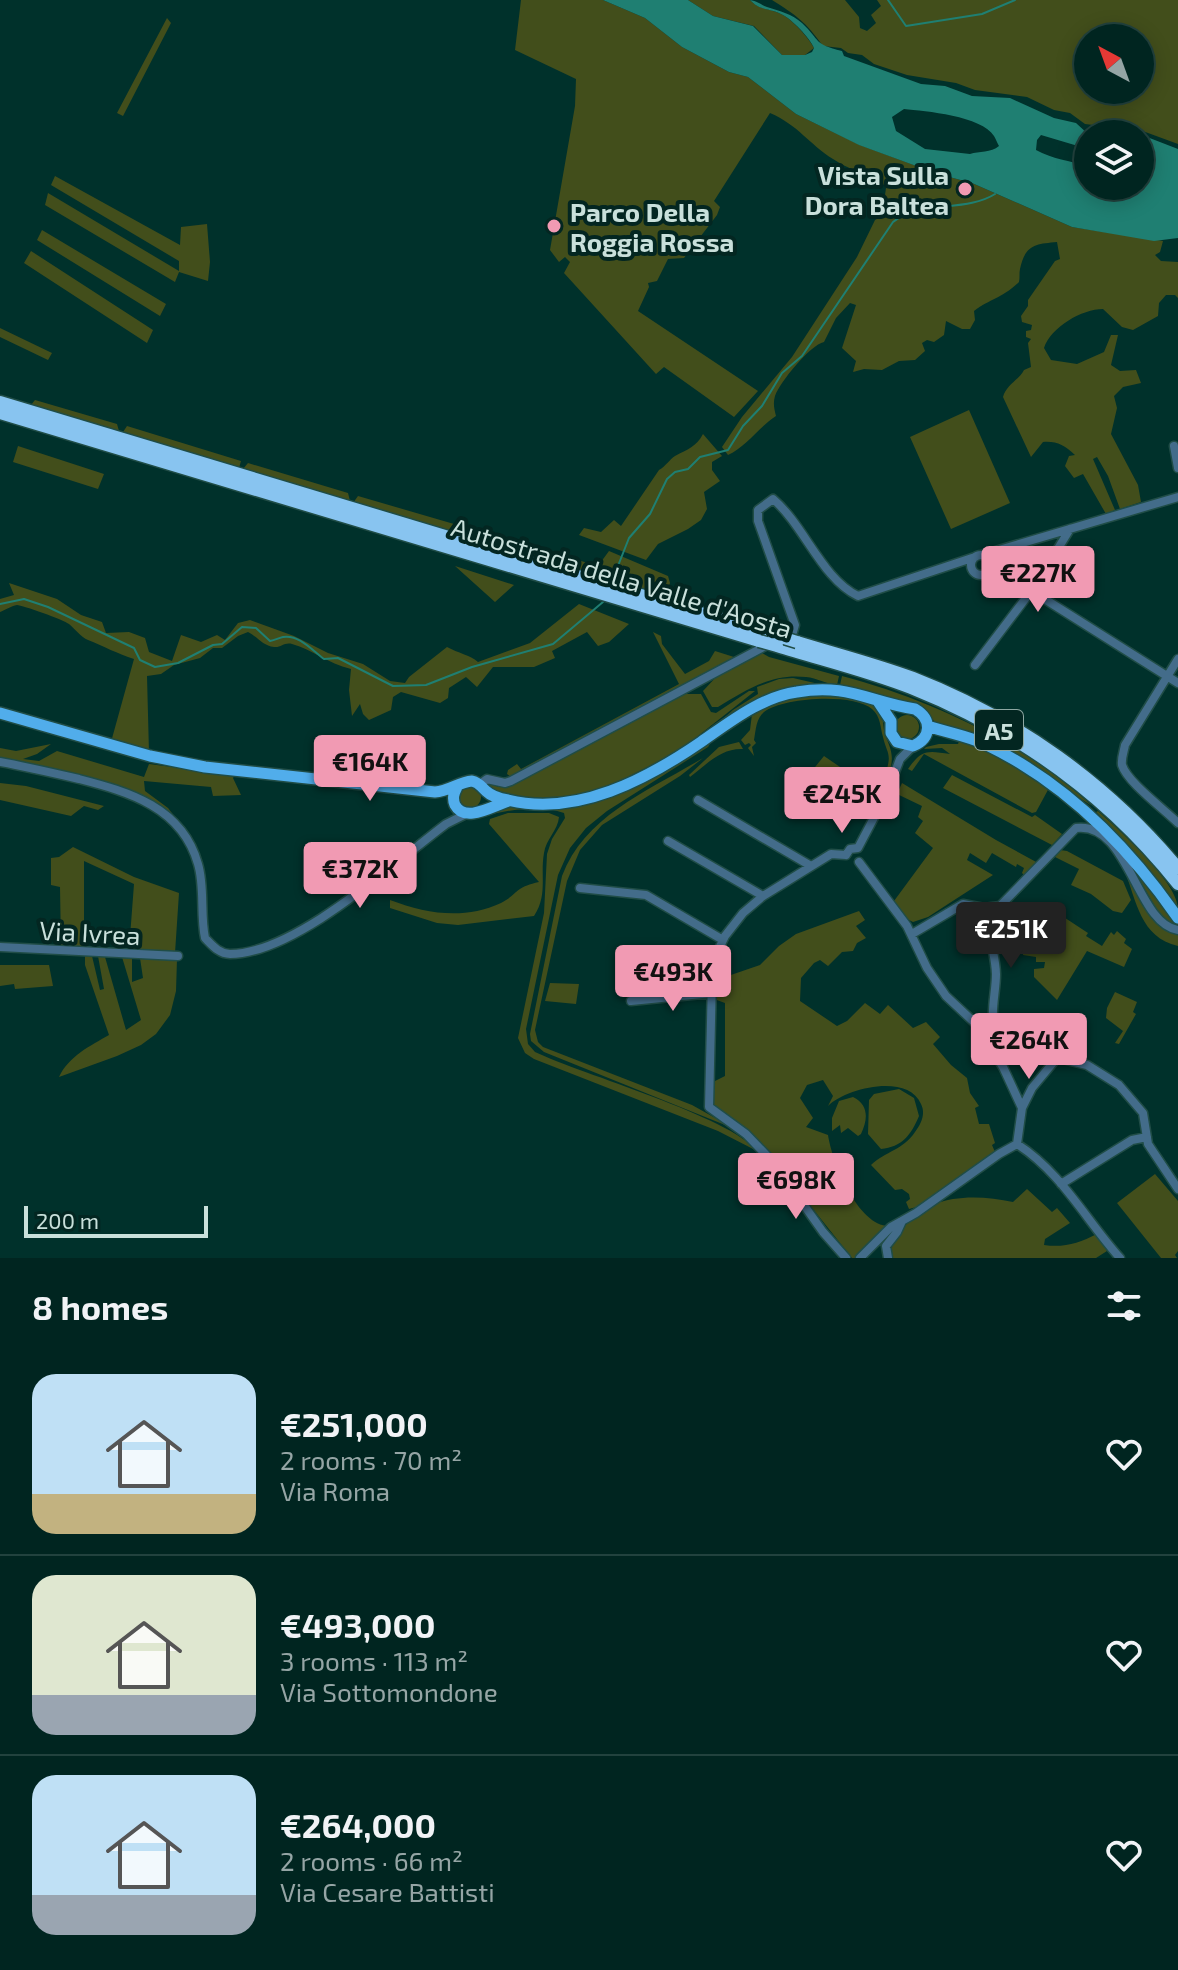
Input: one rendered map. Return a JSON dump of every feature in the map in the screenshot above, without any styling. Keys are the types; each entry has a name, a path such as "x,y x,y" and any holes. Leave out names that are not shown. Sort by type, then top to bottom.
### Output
{"highway":[{"name":"Autostrada della Valle d'Aosta","path":"0,402 24,414 117,443 776,640 908,687 1008,735 1071,778 1142,841 1178,884"},
{"name":"Autostrada della Valle d'Aosta","path":"0,413 24,414"},
{"name":"Autostrada della Valle d'Aosta","path":"664,607 759,641 797,642 913,678 962,700 1058,755 1135,820 1178,868"}],"main road":[{"path":"435,792 459,808 481,810 510,801 567,801 612,791 678,758 751,708 795,692 843,689 919,711 926,718 928,726 918,744"},
{"path":"877,700 891,721"},
{"path":"906,709 897,713 891,721 890,729 901,745 918,744 937,736 956,735"},
{"path":"0,713 150,756 205,767 435,792 446,792 469,781 510,801"},
{"path":"928,726 975,740 1000,752 1076,801 1133,859 1178,918"},
{"path":"457,787 454,794 459,808"},
{"path":"481,810 486,803 483,787"}],"street":[{"path":"1174,446 1178,468"},
{"path":"1178,497 1001,549 985,559 972,561 976,574 1031,592 1178,683"},
{"path":"483,787 487,779 505,783 511,781 793,632 795,620 758,521 758,510 773,499 825,566 850,592 858,596 948,564 985,559"},
{"path":"975,665 1031,592 1070,529"},
{"path":"982,575 988,572 985,559"},
{"path":"985,559 1004,582"},
{"path":"948,564 972,569"},
{"path":"1178,659 1125,745 1122,757 1122,766 1131,778 1178,823"},
{"path":"894,774 897,757 895,739"},
{"path":"858,848 903,755 918,744"},
{"path":"0,762 130,793 152,803 170,818 185,836 198,865 205,938 219,951 229,954 278,941 316,922 446,824 459,808"},
{"path":"698,800 811,866"},
{"path":"980,1030 985,1029 993,1019 996,978 989,942 992,920 1000,906 1040,867 1066,835 1081,827 1100,833 1125,861 1160,922 1178,930"},
{"path":"668,841 763,896"},
{"path":"846,855 850,849 858,848"},
{"path":"846,855 851,863 859,862 863,857 858,848"},
{"path":"846,855 831,854 763,896 743,913 723,940 715,957 709,1107 746,1134 774,1163 823,1232 846,1258"},
{"path":"859,862 910,930 927,968 946,996 980,1030 1003,1067 1022,1108"},
{"path":"580,888 646,895 723,940"},
{"path":"910,930 932,922 963,904 984,908 1000,906"},
{"path":"984,908 992,920"},
{"name":"Via Ivrea","path":"0,947 178,956"},
{"path":"631,1001 712,993"},
{"path":"993,1019 1057,1058 1087,1065 1119,1085 1145,1118 1148,1144 1178,1189"},
{"path":"1017,1144 1022,1108 1032,1088 1057,1058"},
{"path":"1061,1184 1132,1140 1147,1137"},
{"path":"1017,1144 1031,1153 1061,1184 1120,1258"},
{"path":"860,1258 891,1227 1017,1144"},
{"path":"888,1258 886,1246 902,1220"}],"shaded area":[{"path":"521,0 603,0 645,18 682,47 729,72 748,77 796,114 860,145 938,174 972,183 1072,227 1163,241 1160,252 1155,255 1161,261 1178,262 1178,298 1166,295 1159,303 1158,316 1133,330 1122,327 1103,309 1086,312 1060,326 1044,348 1051,360 1077,364 1104,352 1111,335 1118,335 1111,365 1120,371 1136,370 1141,383 1123,387 1114,396 1117,408 1111,434 1138,485 1141,502 1120,509 1097,457 1093,459 1115,510 1106,514 1083,474 1074,478 1065,466 1069,456 1075,455 1056,443 1043,442 1031,457 1003,397 1024,370 1031,367 1028,343 1031,339 1026,337 1026,331 1031,330 1032,325 1022,322 1021,316 1028,306 1028,300 1055,261 1060,259 1057,242 1037,245 1028,250 1022,261 1019,282 974,311 975,320 970,329 962,329 946,321 944,335 934,342 927,340 922,343 925,351 915,360 899,361 882,370 853,372 856,361 842,348 856,305 850,303 836,318 824,342 804,357 783,382 774,399 776,416 728,455 722,447 742,417 792,357 857,257 875,220 882,216 886,188 881,181 833,159 788,123 770,113 714,201 720,207 717,215 684,258 668,259 657,281 648,283 638,311 758,391 734,417 664,367 656,374 564,273 570,262 565,257 559,262 550,250 575,106 576,79 515,50"},
{"path":"603,0 688,0 713,16 753,26 782,55 812,52 812,44 795,24 750,0 755,1 794,17 818,41 842,51 844,56 921,84 945,86 972,96 1010,98 1054,118 1074,123 1074,145 1041,135 1036,150 1074,163 1074,200 1154,200 1154,140 1178,149 1178,238 1154,241 1072,227 972,183 859,145 796,114 748,77 729,72 682,47 645,18","holes":["904,109 952,116 988,129 999,146 970,154 925,149 896,131 892,117"]},
{"path":"688,0 750,0 790,20 814,48 805,55 782,55 754,26 713,16"},
{"path":"772,0 845,0 859,17 860,28 867,31 876,23 871,15 881,6 877,0 1178,0 1178,144 1154,135 1154,120 1080,120 1070,113 1054,110 1027,97 975,90 956,83 907,75 874,64 862,55 823,46 794,15"},
{"path":"167,18 171,23 123,116 117,113"},
{"path":"55,176 180,245 181,227 207,224 208,281 179,272 175,282 45,205 48,193 179,271 179,261 51,185"},
{"path":"42,230 166,304 160,316 37,240"},
{"path":"31,251 153,330 147,343 24,263"},
{"path":"0,328 52,353 48,360 0,337"},
{"path":"35,400 117,424 119,431 31,405"},
{"path":"969,410 1010,503 951,529 910,437"},
{"path":"127,426 241,461 239,468 123,432"},
{"path":"703,434 722,456 712,462 712,470 720,481 704,492 707,509 701,520 658,544 646,560 579,535 584,528 601,532 614,520 621,526 659,470 694,445"},
{"path":"18,446 104,474 98,489 13,462"},
{"path":"248,463 348,493 350,501 243,469"},
{"path":"358,496 454,524 454,533 353,503"},
{"path":"464,527 552,553 552,563 460,535"},
{"path":"609,551 668,576 670,583 666,596 614,581 618,572 614,570 608,579 557,563 561,555 598,566"},
{"path":"455,566 514,585 495,602"},
{"path":"9,583 57,599 81,615 102,622 106,633 129,632 145,638 149,652 172,661 181,635 201,642 217,635 225,640 238,623 250,620 294,636 328,653 363,664 390,681 405,683 447,647 478,662 530,643 579,604 629,624 609,642 598,646 587,632 552,651 555,658 534,667 493,667 477,687 466,677 449,688 448,698 440,703 401,692 393,697 391,710 369,720 360,704 352,716 349,690 351,669 292,644 270,646 248,632 222,648 213,648 200,658 174,665 161,674 147,676 149,753 111,742 134,659 88,640 66,622 34,610 17,605 0,612 0,599 14,595"},
{"path":"653,632 661,636 662,644 685,674 709,661 715,651 734,657 511,777 507,774 517,764 521,769 679,684"},
{"path":"762,653 839,676 837,685 806,677 782,678 760,684 718,707 712,707 703,691 717,676"},
{"path":"842,676 909,697 975,726 1038,763 1092,806 984,737 937,724 923,710 869,691 840,685"},
{"path":"793,678 819,684 775,695 710,730 758,694 757,687 779,679"},
{"path":"749,691 755,691 679,751 608,787 574,797 529,800 505,798 485,784 490,782 498,787 512,785 684,694 701,694 711,712 716,713"},
{"path":"831,695 867,702 879,711 892,755 889,774 886,772 888,754 877,715 863,704 850,701 802,700 773,707 764,712 758,721 756,743 752,747 754,756 748,748 751,745 745,745 741,740 750,730 752,714 771,704"},
{"path":"907,715 916,718 919,727 916,736 907,739 898,736 895,727 898,718"},
{"path":"960,739 985,748 1049,788 1036,812 1032,813 924,754 912,771 908,769 926,752 950,754 942,748 924,749 926,747 958,744"},
{"path":"739,742 743,749 721,754 690,777 719,747"},
{"path":"51,744 23,759 39,761 57,751 144,777 149,764 235,775 233,778 241,795 213,796 211,787 144,781 145,791 168,808 178,821 142,796 119,787 69,772 0,759 0,748 16,751"},
{"path":"710,744 607,811 586,828 570,848 558,875 526,1029 528,1044 535,1052 718,1124 757,1151 718,1131 525,1053 518,1038 544,913 547,854 565,818 564,813 555,810 537,809 596,802 660,774"},
{"path":"824,756 881,795 872,812 811,772"},
{"path":"703,758 602,825 580,850 567,881 535,1030 543,1047 692,1105 735,1129 544,1052 531,1041 530,1034 562,876 572,855 586,836 621,806"},
{"path":"952,775 1032,817 1035,815 1062,834 1052,845 943,788"},
{"path":"0,783 26,786 104,806 98,810 84,806 71,816 0,800"},
{"path":"902,783 1038,863 1025,876 1022,873 1024,868 1017,864 1016,867 992,853 986,863 970,853 967,860 993,875 928,917 913,922 905,918 894,901 933,848 915,833 923,821 918,817 922,806 897,794"},
{"path":"466,786 474,786 481,797 474,808 466,808 459,801 459,793"},
{"path":"501,807 528,809 504,812 485,816"},
{"path":"1098,811 1158,871 1175,898 1178,909 1136,854"},
{"path":"508,813 549,813 559,817 545,848 541,901 534,916 458,925 437,923 390,908 390,900 432,912 473,912 501,903 521,888 539,882 489,824 490,819"},
{"path":"73,847 134,877 179,893 175,953 129,950 134,884 84,861 84,947 61,946 60,887 51,885 51,858 59,857"},
{"path":"1060,850 1123,881 1131,900 1122,913 1113,911 1091,894 1071,885 1079,869 1055,857"},
{"path":"1128,860 1145,878 1178,927 1164,922"},
{"path":"1124,869 1152,917 1159,925 1178,934 1178,946 1155,935 1148,926"},
{"path":"859,911 865,920 856,926 866,938 857,943 853,951 842,952 828,966 820,960 814,963 801,978 800,1001 837,1026 847,1021 865,1003 880,1014 888,1005 913,1028 926,1022 940,1037 933,1044 967,1078 970,1093 979,1106 975,1108 979,1124 989,1124 995,1152 924,1205 909,1209 906,1202 910,1199 909,1194 902,1189 895,1190 871,1165 905,1143 919,1126 922,1108 914,1094 891,1086 876,1087 848,1094 828,1106 833,1096 823,1080 807,1085 800,1098 813,1118 806,1127 828,1135 848,1191 867,1216 889,1226 856,1258 852,1258 777,1164 715,1110 712,1102 713,1082 725,1076 725,1003 714,999 715,976 718,974 725,977 760,965 796,934"},
{"path":"1043,912 1052,918 1056,912 1102,946 1111,932 1114,935 1117,931 1132,949 1124,967 1087,951 1057,1000 1034,977 1034,969 1044,968 1045,962 1036,962 1036,957 1023,955 1024,942 1031,944 1033,941 1025,936 1027,930 1031,933"},
{"path":"85,955 92,956 100,990 104,989 98,956 105,957 126,1030 141,1020 122,957 132,958 132,982 143,978 140,958 177,959 176,991 170,1015 156,1034 117,1056 59,1077 74,1057 109,1035 85,965"},
{"path":"0,965 49,965 53,986 15,989 14,984 0,986"},
{"path":"550,983 579,984 576,1004 545,1001"},
{"path":"1115,992 1137,1002 1133,1012 1136,1014 1119,1044 1115,1043 1123,1031 1106,1018"},
{"path":"899,1089 914,1098 919,1116 905,1139 895,1146 881,1149 868,1134 869,1100 874,1094"},
{"path":"853,1097 862,1104 866,1113 861,1134 858,1136 848,1128 841,1133 840,1125 832,1131 832,1118 839,1101"},
{"path":"1155,1174 1178,1201 1177,1258 1161,1258 1117,1203"},
{"path":"1027,1189 1052,1212 1057,1208 1070,1223 1045,1239 1044,1245 1071,1244 1097,1234 1107,1251 1096,1258 891,1258 897,1236 912,1218 925,1209 953,1199 983,1198 1013,1202"}],"waterway":[{"path":"888,0 906,26 982,14 1015,0"},
{"path":"612,581 629,538 650,514 667,479 675,472 688,469 700,457 728,450 743,426 762,406 782,373 802,356 893,222 916,211 971,203 995,194"},
{"path":"0,604 24,599 48,607 134,648 140,660 155,667 178,663 213,645 222,644 242,627 256,628 270,641 283,637 295,638 324,659 338,658 393,686 426,685 472,667 553,644 603,602"}],"place":[{"name":"Vista Sulla Dora Baltea","path":"965,189"},
{"name":"Parco Della Roggia Rossa","path":"554,226"}]}
